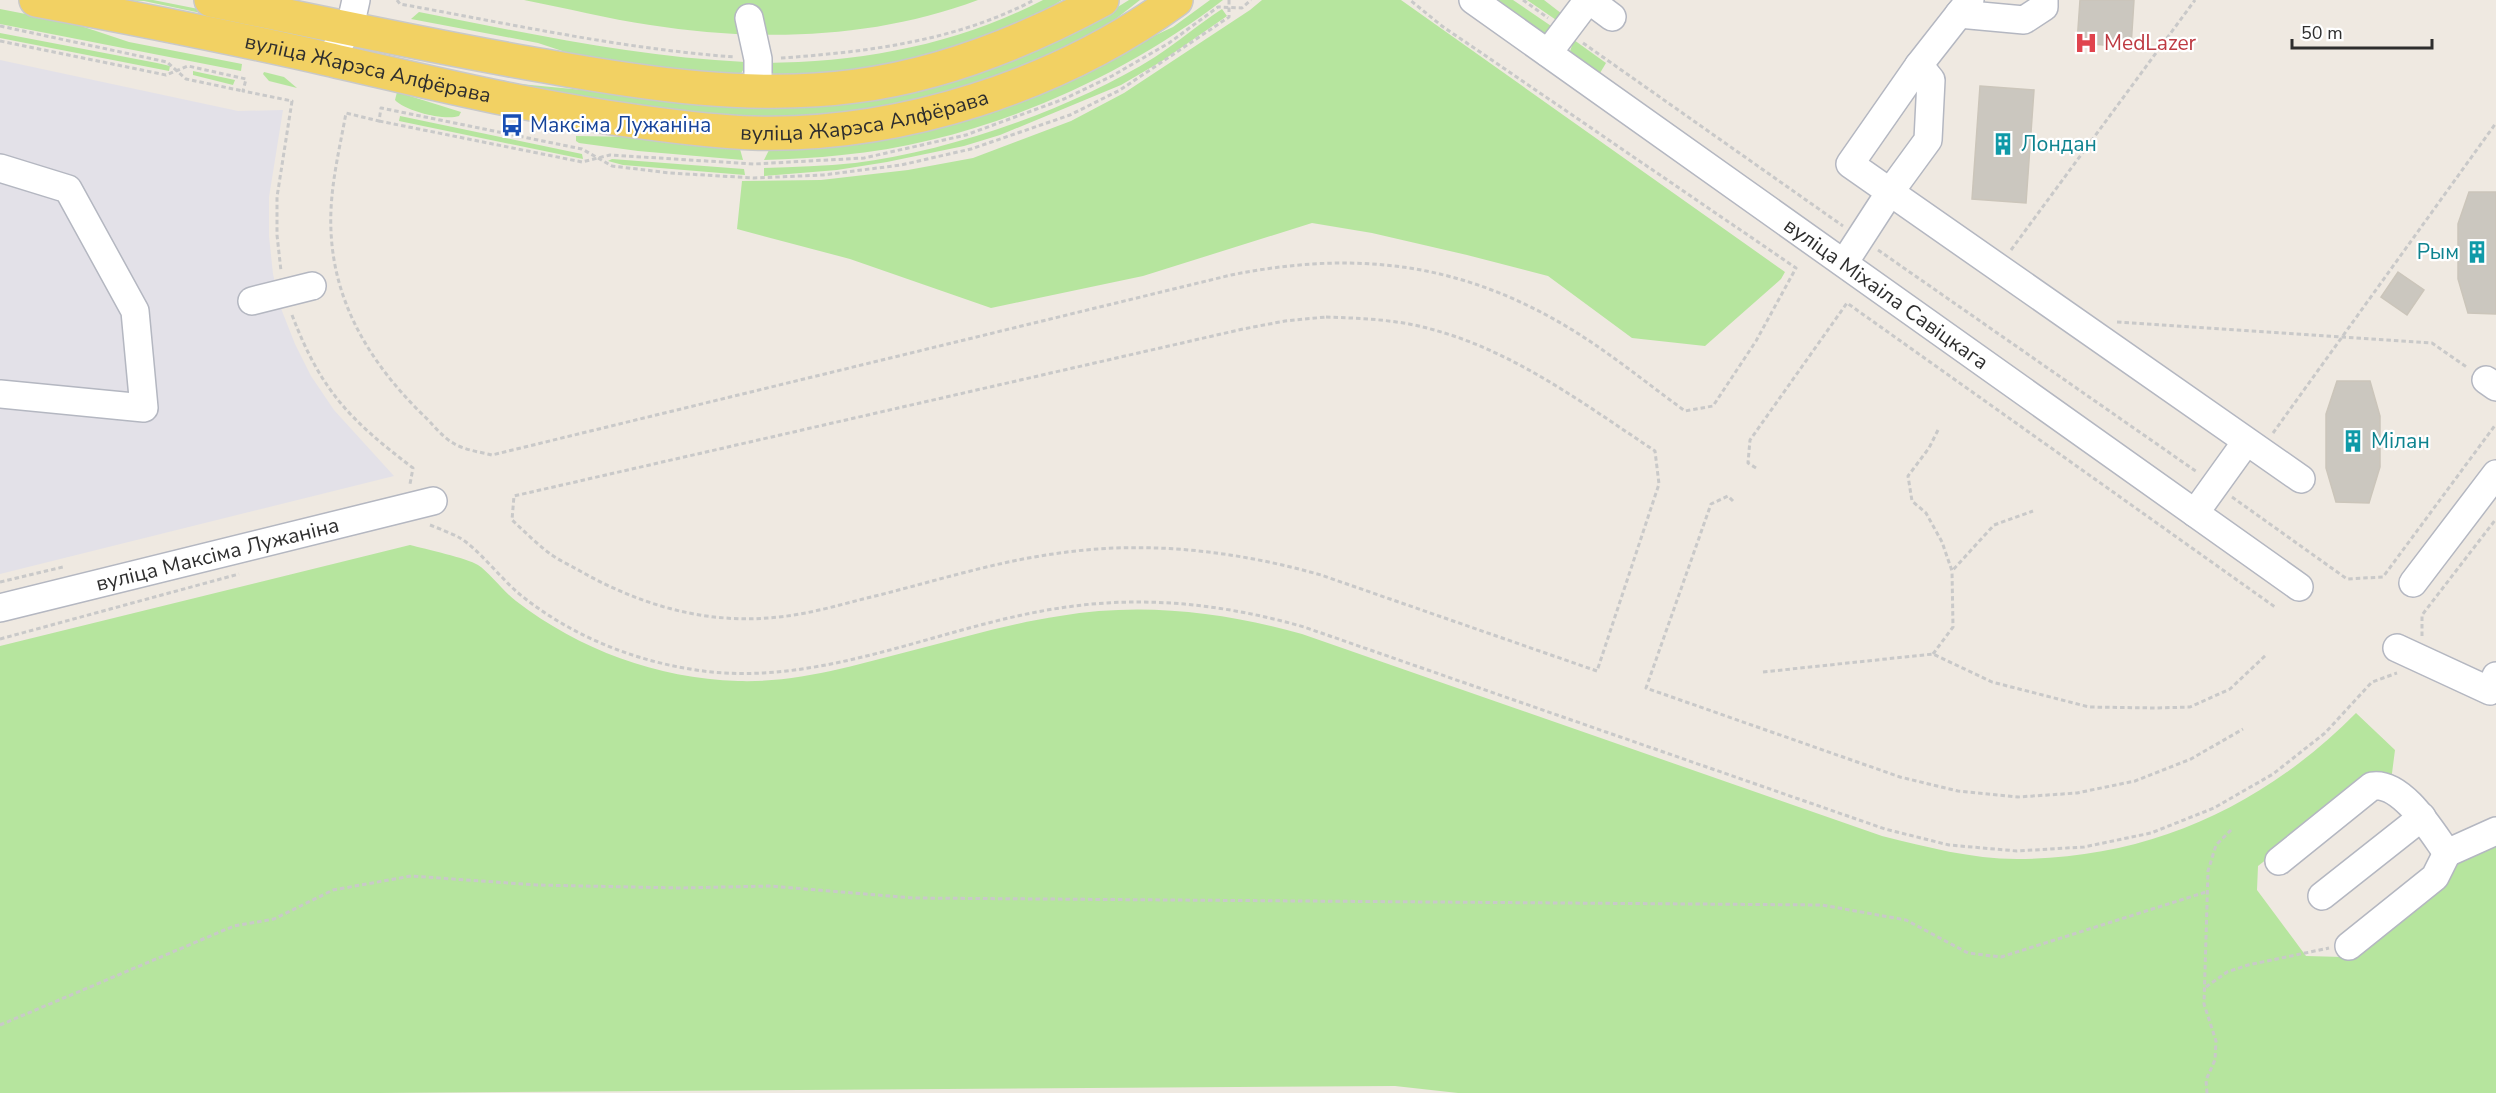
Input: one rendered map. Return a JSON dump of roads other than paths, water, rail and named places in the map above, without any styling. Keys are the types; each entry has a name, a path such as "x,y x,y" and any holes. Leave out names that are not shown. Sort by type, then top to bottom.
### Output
{"main road":[{"name":"вуліца Жарэса Алфёрава","path":"36,0 329,59 451,88 586,115 753,133 807,132 867,125 962,105 1059,69 1155,16 1176,0"},
{"name":"вуліца Жарэса Алфёрава","path":"211,0 353,14 468,53 593,75 675,86 758,92 856,86 945,68 1038,32 1102,0"}],"street":[{"name":"вуліца Міхаіла Савіцкага","path":"1473,0 2299,587"},
{"path":"1548,53 1589,0 1612,17"},
{"path":"2044,0 2044,7 2024,20 1964,7 1919,65 1850,164 2301,479"},
{"path":"318,10 329,59"},
{"path":"329,59 353,14"},
{"path":"749,18 759,59 758,92"},
{"path":"1844,263 1890,192 1928,140 1931,80 1919,65"},
{"path":"0,168 68,189 135,311 144,408 0,394"},
{"path":"252,301 312,286"},
{"path":"2195,513 2215,485 2253,447"},
{"path":"2413,583 2496,474"},
{"name":"вуліца Максіма Лужаніна","path":"0,608 429,512"},
{"path":"2408,655 2494,686"},
{"path":"2279,861 2372,786 2382,785 2391,788 2422,816 2447,853"},
{"path":"2322,896 2422,816"},
{"path":"2349,946 2435,877 2447,853 2496,831"}],"place":[{"name":"MedLazer","path":"2086,43"},
{"name":"Максіма Лужаніна","path":"512,125"},
{"name":"Лондан","path":"2003,144"},
{"name":"Рым","path":"2477,252"},
{"name":"Мілан","path":"2353,441"}]}
